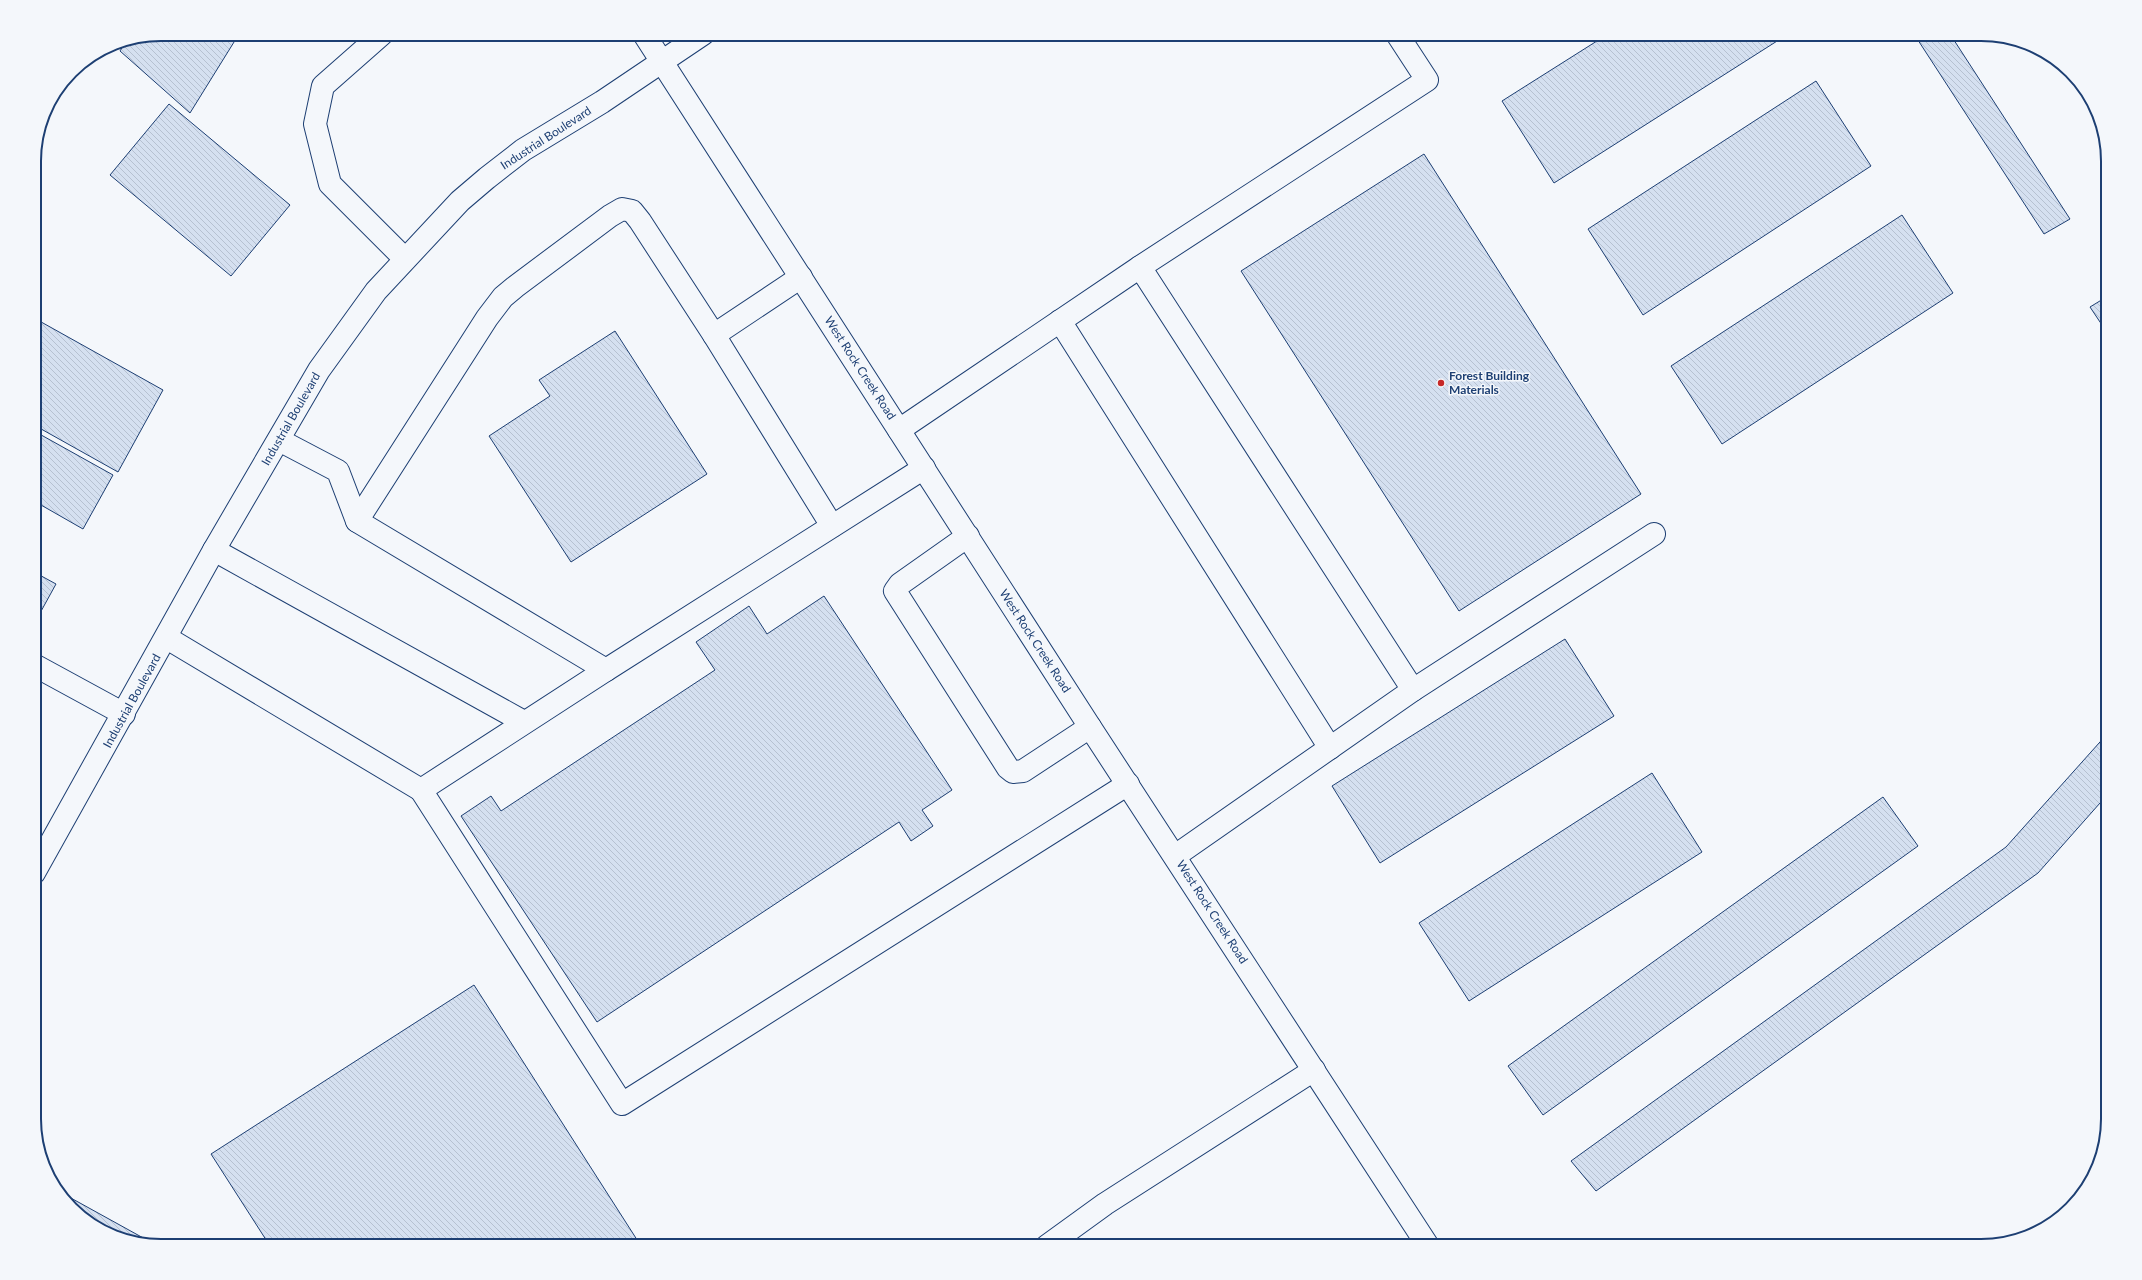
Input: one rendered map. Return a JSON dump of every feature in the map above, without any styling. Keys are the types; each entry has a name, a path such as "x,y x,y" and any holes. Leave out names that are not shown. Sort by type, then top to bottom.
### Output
{"main road":[{"path":"374,41 323,86 316,124 330,184 405,260"},
{"name":"West Rock Creek Road","path":"648,41 1090,727 1423,1239"},
{"name":"Industrial Boulevard","path":"41,861 167,638 214,550 319,370 376,291 460,201 511,160 693,41"},
{"path":"900,430 1140,267 1426,80 1401,41"},
{"path":"357,521 502,297 610,216 622,209 632,211 640,221 714,335 832,526"},
{"path":"1140,267 1413,690"},
{"path":"714,335 801,277"},
{"path":"1060,321 1330,748"},
{"path":"279,440 338,471 357,521 606,670"},
{"path":"420,790 524,722 924,468"},
{"path":"1175,856 1413,690 1654,534"},
{"path":"968,536 900,584 895,591 1004,761 1013,772 1023,771 1090,727"},
{"path":"214,550 524,722"},
{"path":"167,638 420,790 622,1104 1128,784"},
{"path":"41,669 124,714"},
{"path":"1058,1239 1105,1204 1314,1070"}],"building":[{"path":"153,41 235,41 190,113 120,51 122,48 130,45"},
{"path":"1597,41 1777,41 1554,183 1502,101"},
{"path":"1919,41 1955,41 2070,219 2044,234"},
{"path":"1816,81 1871,166 1643,315 1588,229"},
{"path":"169,104 290,205 231,276 110,175"},
{"name":"Forest Building Materials","path":"1424,154 1641,494 1459,611 1241,271"},
{"path":"1902,215 1953,293 1722,444 1671,366"},
{"path":"2101,300 2101,324 2090,307"},
{"path":"41,322 163,390 118,472 41,429"},
{"path":"615,331 707,474 571,562 489,436 550,396 539,380"},
{"path":"41,435 113,475 83,529 41,505"},
{"path":"41,576 56,584 41,611"},
{"path":"824,596 952,790 922,810 933,826 911,841 899,822 597,1022 461,816 491,796 501,811 715,670 696,642 749,606 767,634"},
{"path":"1565,639 1614,716 1380,863 1332,786"},
{"path":"2101,741 2101,802 2038,873 1596,1191 1571,1161 2006,847"},
{"path":"1652,773 1702,852 1469,1001 1419,923"},
{"path":"1883,797 1918,846 1543,1115 1508,1066"},
{"path":"474,985 637,1239 266,1239 211,1154"},
{"path":"71,1198 142,1237 115,1230 101,1223 88,1214"}],"place":[{"name":"Forest Building Materials","path":"1441,383"}]}
